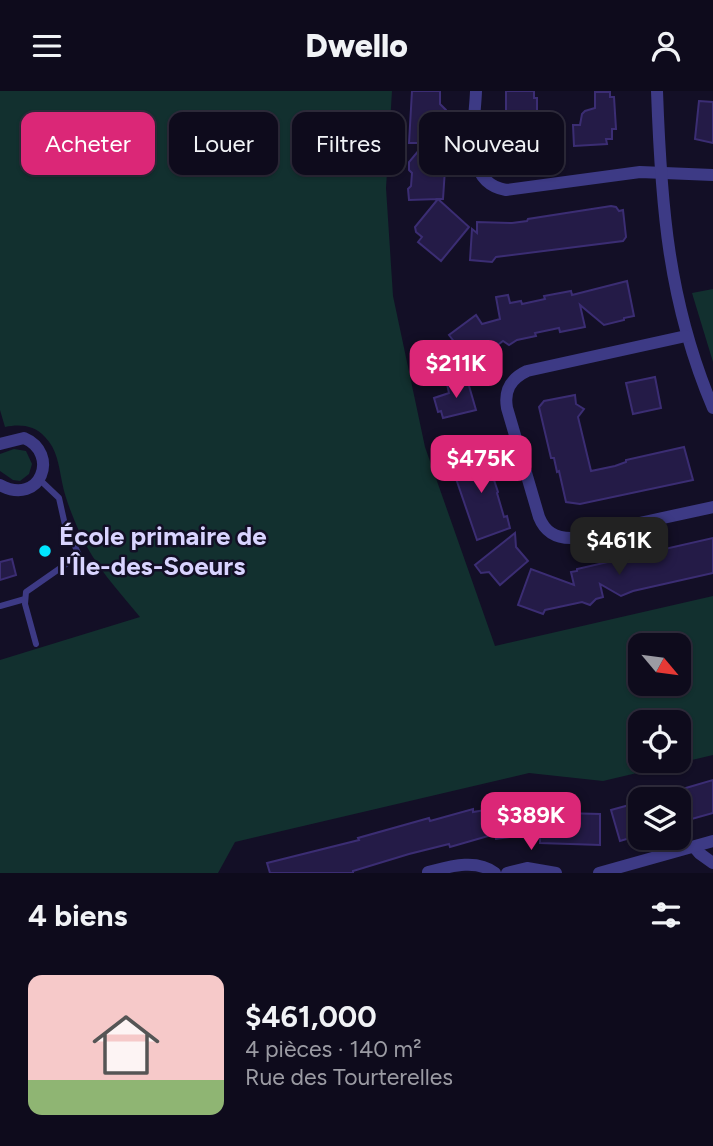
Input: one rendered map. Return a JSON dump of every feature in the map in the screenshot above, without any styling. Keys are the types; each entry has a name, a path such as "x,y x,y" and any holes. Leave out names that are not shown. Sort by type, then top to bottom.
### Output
{"street":[{"path":"476,91 475,165 483,179 497,188 506,190 634,173 713,175"},
{"path":"657,91 660,172 671,269 686,336 713,408"},
{"path":"686,336 527,371 519,375 507,390 507,408 538,517 542,525 555,536 571,538 713,507"},
{"path":"0,444 21,438 34,444 43,460 35,485 24,491 12,491 0,485"},
{"path":"599,873 713,841"},
{"path":"694,847 713,863"},
{"path":"426,873 447,867 473,865 482,866 495,873"},
{"path":"507,873 527,868 556,873"}],"lane":[{"path":"36,644 24,599 29,588 79,555 65,525 59,498 39,479"},
{"path":"0,605 24,599"}],"green space":[{"path":"0,91 392,91 391,112 292,112 292,175 387,175 393,296 425,447 495,646 713,596 713,755 691,760 691,710 628,710 628,773 637,773 603,781 529,773 235,842 218,873 0,873 0,660 140,617 107,577 86,545 70,508 57,458 49,442 41,433 31,428 5,427 0,410"},
{"path":"713,289 713,362 692,293"},
{"path":"14,449 26,451 32,464 29,474 20,481 13,480 0,471 0,454"}],"building":[{"path":"412,91 440,91 440,104 446,112 419,112 419,143 409,143"},
{"path":"506,91 534,91 537,112 506,112"},
{"path":"595,92 610,92 610,97 614,97 616,129 612,129 612,139 606,139 607,144 574,146 573,125 580,125 582,114 595,108"},
{"path":"699,101 713,102 713,143 695,139"},
{"path":"419,150 419,175 445,175 443,199 409,200 408,189 411,186 412,173 409,170 409,162"},
{"path":"438,199 469,227 441,261 418,242 422,237 415,227"},
{"path":"611,206 619,211 623,210 626,237 623,241 496,257 492,262 470,260 472,229 477,233 477,222 512,223"},
{"path":"627,281 634,316 624,320 604,325 580,305 585,327 560,332 559,328 535,333 536,336 517,340 509,345 503,341 470,362 449,335 476,315 482,324 500,319 496,297 508,295 510,303 521,301 522,304 545,299 544,296 571,291 572,295"},
{"path":"655,377 661,408 633,414 626,383"},
{"path":"467,379 476,410 443,418 434,398 449,393 447,384"},
{"path":"575,395 576,404 584,409 578,417 591,471 684,447 693,480 580,504 566,502 559,471 557,472 554,458 551,458 539,407 544,401"},
{"path":"485,453 489,455 495,473 493,477 497,493 510,528 477,540 451,464"},
{"path":"515,533 516,547 528,561 500,585 489,572 481,573 475,565"},
{"path":"713,538 713,573 621,596 600,584 603,597 590,605 582,602 545,610 543,614 518,605 531,569 574,585 571,572 577,569"},
{"path":"12,559 16,575 0,580 0,562"},
{"path":"713,780 713,813 691,819 689,787"},
{"path":"522,804 524,812 600,814 600,845 540,843 540,833 496,839 495,834 450,847 449,844 409,854 353,873 270,873 267,863 359,840 358,838 429,818 430,821 473,809 473,812"},
{"path":"628,805 628,839 620,841 611,810"}],"place":[{"name":"École primaire de l'Île-des-Soeurs","path":"45,551"}]}
